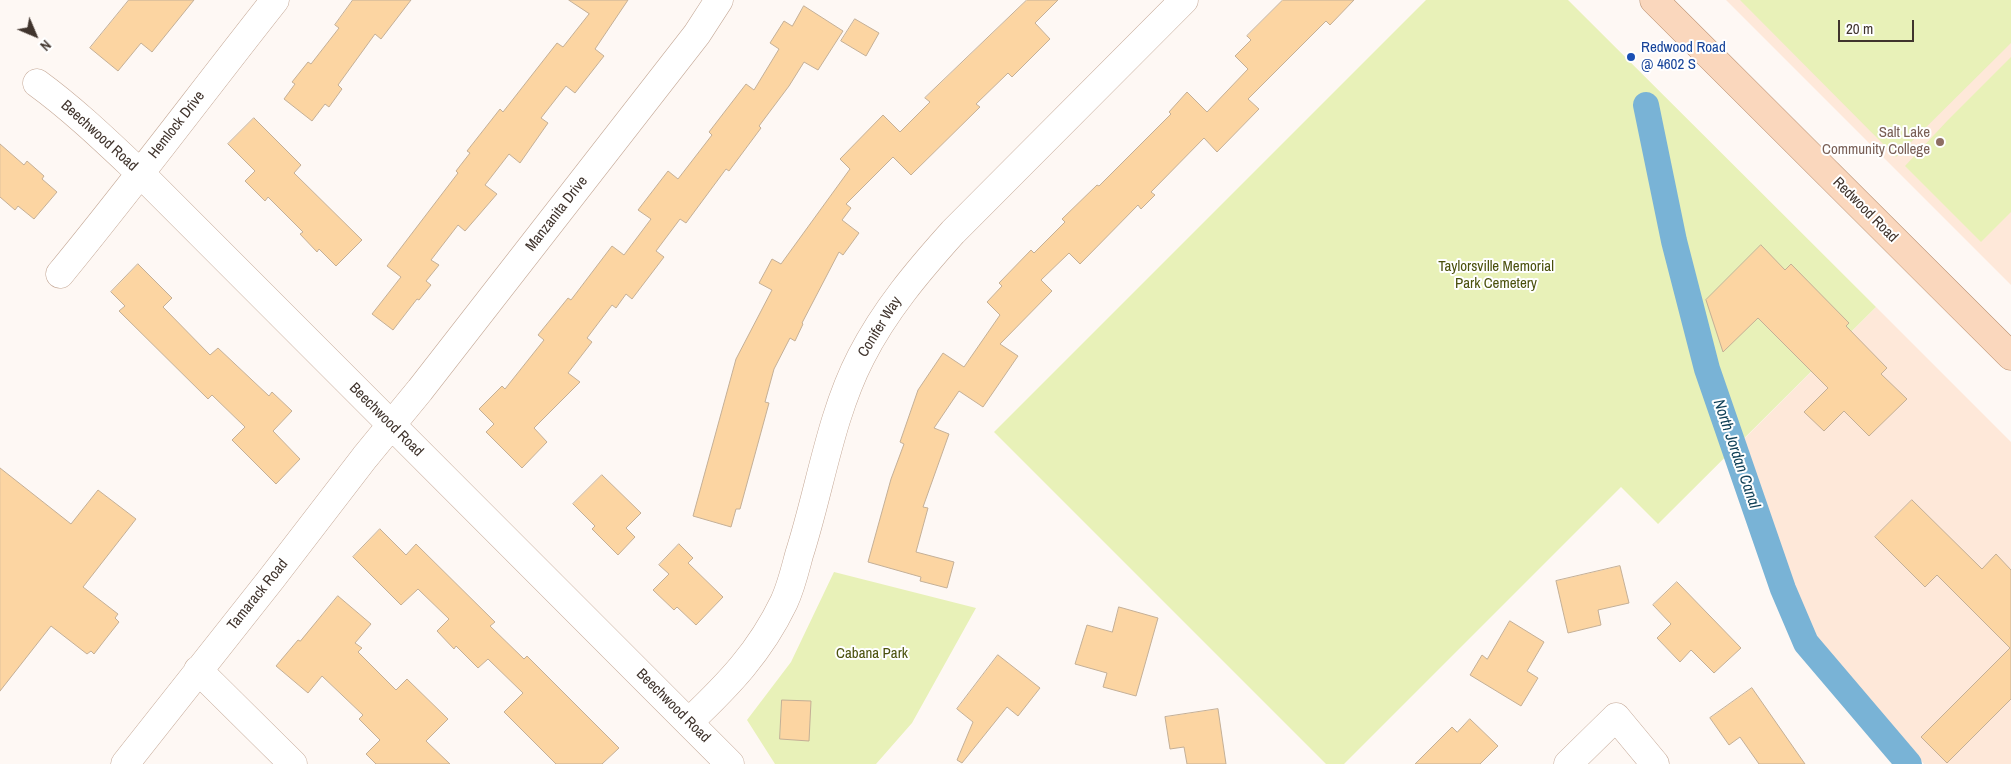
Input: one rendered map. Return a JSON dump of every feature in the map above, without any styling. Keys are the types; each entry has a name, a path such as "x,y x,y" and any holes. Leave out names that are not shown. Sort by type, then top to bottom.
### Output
{"main road":[{"name":"Redwood Road","path":"1654,0 2011,356"}],"street":[{"name":"Hemlock Drive","path":"60,274 124,196 275,0"},
{"name":"Manzanita Drive","path":"391,425 692,41 719,0"},
{"name":"Conifer Way","path":"689,722 742,670 767,636 785,600 841,406 861,357 888,311 918,271 952,232 1184,0"},
{"name":"Beechwood Road","path":"37,83 61,101 140,173 730,764"},
{"name":"Tamarack Road","path":"125,764 391,425"},
{"path":"198,670 292,764"},
{"path":"1568,764 1616,717 1655,764"}],"shaded area":[{"name":"Salt Lake Community College","path":"1726,0 2011,0 2011,285"},
{"path":"1876,307 2011,442 2011,764 1924,764 1808,629 1743,440"}],"green space":[{"name":"Taylorsville Memorial Park Cemetery","path":"1426,0 1568,0 1876,307 1658,524 1621,487 1344,764 1326,764 994,432"},
{"path":"1740,0 2011,0 2011,43 1896,157"},
{"path":"2011,57 2011,212 1981,242 1905,166"},
{"name":"Cabana Park","path":"834,572 976,608 912,723 876,764 775,764 747,720 791,662"}],"building":[{"path":"129,0 194,0 152,52 141,43 118,71 90,48"},
{"path":"353,0 411,0 381,39 375,34 338,85 342,89 329,107 325,104 312,121 284,99 295,84 292,82 308,62 311,64 339,28 335,25"},
{"path":"569,0 628,0 595,49 604,56 575,93 566,86 541,118 548,123 520,163 509,154 485,185 497,194 465,231 458,225 431,260 439,265 426,281 431,285 419,300 417,299 393,330 372,314 401,277 387,266 458,173 456,171 470,153 467,151 500,109 503,112 557,43 563,47 589,14"},
{"path":"1027,0 1058,0 1035,23 1050,39 1012,77 1008,73 976,104 980,107 911,175 893,157 846,204 851,208 842,220 859,233 843,255 839,252 802,323 795,341 790,338 774,369 765,402 769,403 740,509 736,509 731,527 693,516 736,359 772,290 759,283 772,259 781,264 850,169 840,159 883,115 900,132 930,102 925,98"},
{"path":"1283,0 1354,0 1330,25 1326,21 1248,99 1259,109 1217,152 1204,138 1151,192 1155,195 1141,209 1138,205 1080,264 1069,253 1041,280 1052,291 1000,344 1018,356 983,407 959,391 934,428 949,434 923,507 928,508 916,552 954,562 947,588 920,581 921,577 868,562 891,479 904,444 900,442 918,390 943,353 964,367 1000,315 987,302 1002,286 999,283 1031,250 1034,253 1065,222 1062,219 1097,185 1099,186 1171,114 1169,112 1187,92 1207,112 1248,69 1235,56 1251,40 1247,36"},
{"path":"804,6 843,31 818,70 804,62 789,86 759,126 761,128 729,171 726,169 686,223 680,219 656,251 664,257 632,299 626,294 616,308 612,305 587,338 592,342 568,373 580,382 534,428 547,442 522,468 486,432 494,424 479,409 502,386 505,389 544,340 538,335 568,298 571,300 612,246 624,255 651,219 638,210 668,171 678,179 712,135 709,132 746,84 754,90 779,49 770,43 784,21 792,26"},
{"path":"855,19 879,33 866,56 841,41"},
{"path":"254,118 301,165 294,173 362,240 336,266 319,249 317,252 300,234 303,232 268,197 265,201 245,181 255,171 228,144"},
{"path":"0,144 24,165 27,161 44,176 42,179 57,192 34,219 18,206 15,210 0,197"},
{"path":"1761,245 1785,270 1791,264 1849,323 1846,326 1887,368 1881,374 1907,399 1869,436 1844,411 1824,431 1804,412 1828,388 1758,318 1723,352 1706,300"},
{"path":"138,264 172,298 163,307 210,355 218,348 269,396 272,392 292,411 273,431 300,459 276,484 232,440 245,427 212,395 208,399 119,311 125,306 111,292"},
{"path":"0,468 71,524 98,490 136,519 83,587 118,614 115,618 119,622 94,654 91,651 87,654 51,626 0,691"},
{"path":"602,475 641,513 626,528 635,537 618,555 592,529 595,526 573,504"},
{"path":"1912,500 1982,569 1996,554 2011,570 2011,699 1947,763 1921,737 2010,648 1937,575 1925,587 1875,537"},
{"path":"380,529 406,555 416,544 495,622 490,626 524,659 527,656 619,748 602,764 556,764 504,712 523,693 488,659 478,668 456,646 454,649 437,631 449,619 418,589 401,605 353,557"},
{"path":"679,544 693,558 688,563 723,597 696,625 677,607 674,610 653,590 669,574 659,565"},
{"path":"1620,566 1629,603 1598,610 1601,625 1568,633 1556,581"},
{"path":"1677,582 1741,648 1714,673 1691,650 1680,662 1657,638 1671,624 1653,605"},
{"path":"338,596 371,624 355,643 362,648 358,652 396,690 407,679 448,719 426,741 450,764 376,764 366,754 380,740 359,719 363,715 322,676 308,693 276,666"},
{"path":"1119,607 1158,618 1136,696 1103,687 1107,673 1075,664 1087,625 1112,632"},
{"path":"1510,621 1544,642 1527,671 1538,678 1521,706 1470,675 1482,655 1487,659"},
{"path":"998,655 1040,688 1018,716 1007,707 962,763 957,760 973,722 957,709"},
{"path":"1752,688 1805,764 1759,764 1740,737 1729,745 1710,718"},
{"path":"782,700 811,701 809,741 780,739"},
{"path":"1218,709 1226,764 1187,764 1184,747 1170,749 1165,717"},
{"path":"1470,719 1498,746 1480,764 1415,764 1452,727 1457,732"}],"waterway":[{"name":"North Jordan Canal","path":"1646,105 1674,241 1707,369 1783,589 1806,643 1909,764"}],"place":[{"name":"Redwood Road @ 4602 S","path":"1631,57"},
{"name":"Salt Lake Community College","path":"1940,142"}]}
